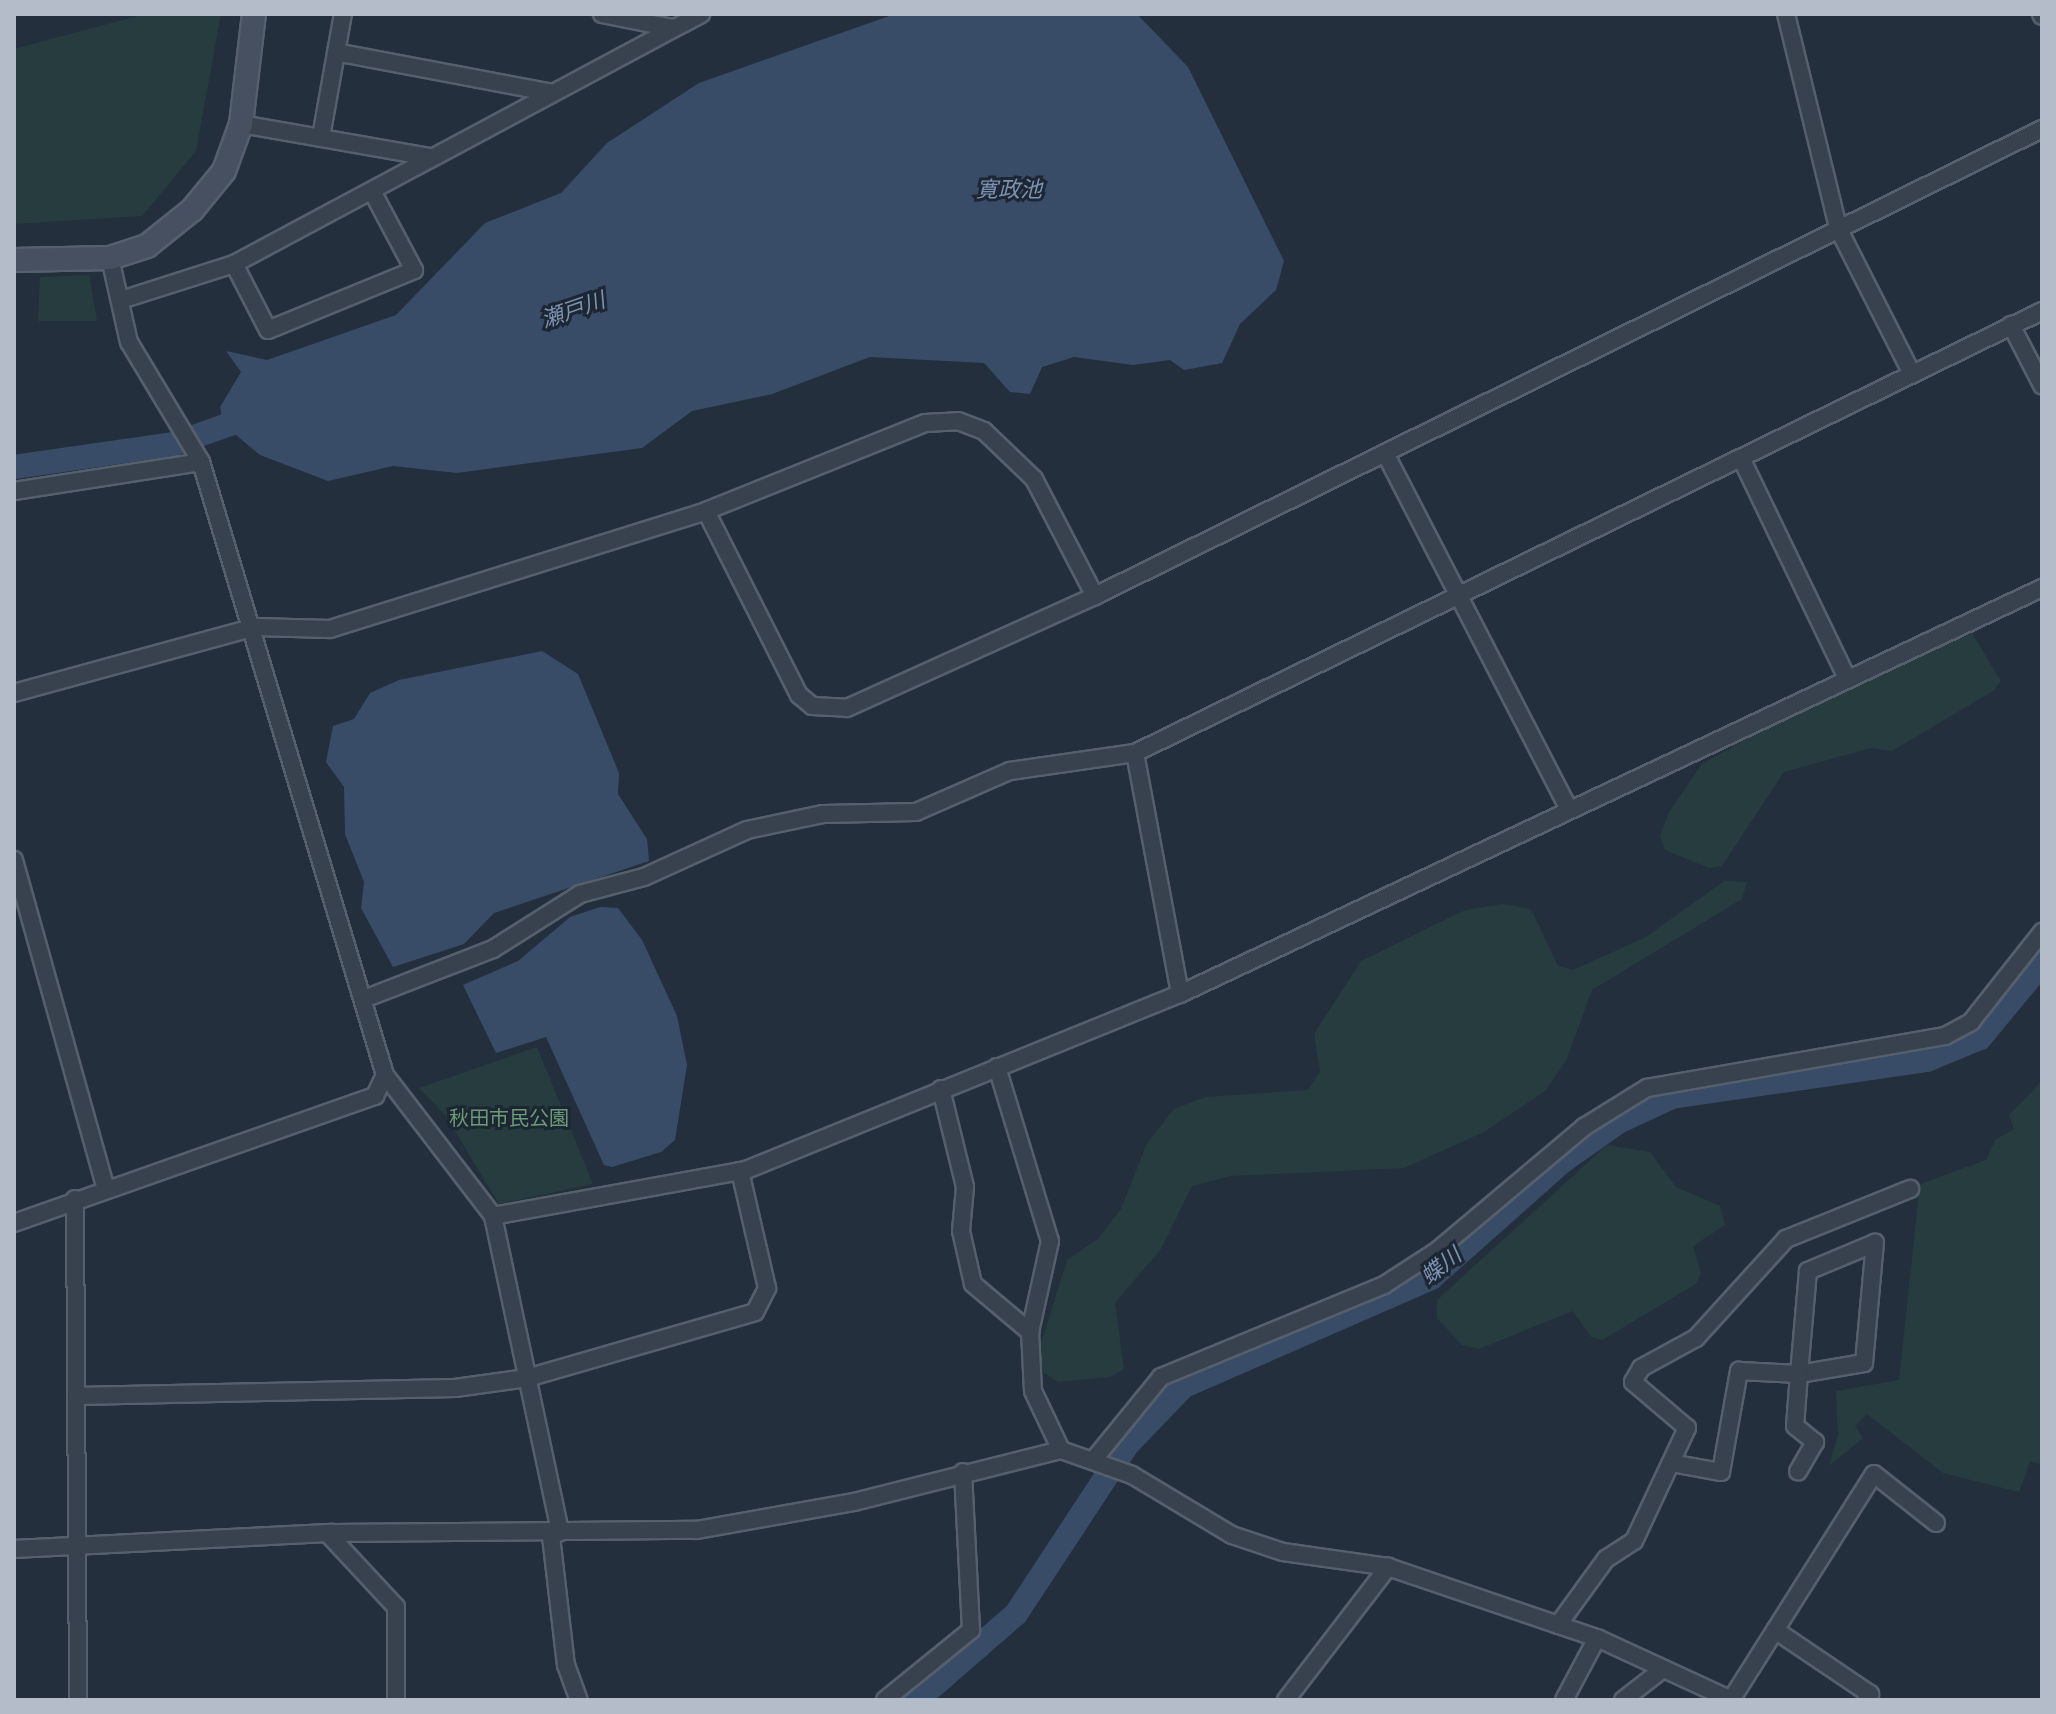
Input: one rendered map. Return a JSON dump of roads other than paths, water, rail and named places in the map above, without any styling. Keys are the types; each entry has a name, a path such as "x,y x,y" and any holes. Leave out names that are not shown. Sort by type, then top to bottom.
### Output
{"street":[{"path":"14,260 110,258 147,246 192,210 224,171 241,124 254,14"},
{"path":"321,137 343,14"},
{"path":"602,14 673,28"},
{"path":"121,300 234,264 701,14"},
{"path":"1786,14 1838,228 1912,374"},
{"path":"336,52 552,93"},
{"path":"241,124 431,157"},
{"path":"706,511 799,695 812,706 847,708 1095,596 2042,129"},
{"path":"234,264 268,330 414,270 372,191"},
{"path":"110,258 129,342 201,462 256,627 385,1075 493,1216 560,1532"},
{"path":"364,999 493,949 580,894 644,877 747,830 823,814 916,812 1010,771 1135,753 1458,599 2042,311"},
{"path":"2011,325 2042,385"},
{"path":"14,693 256,627 330,629 706,511 912,428 958,421 984,431 1034,479 1095,596"},
{"path":"1385,453 1568,807"},
{"path":"1742,460 1847,678"},
{"path":"14,491 201,462"},
{"path":"493,1216 740,1171 1180,994 1568,807 2042,588"},
{"path":"1135,753 1180,994"},
{"path":"14,860 105,1186"},
{"path":"1095,1458 1161,1377 1384,1285 1438,1250 1584,1127 1647,1088 1945,1036 1971,1022 2042,932"},
{"path":"997,1067 1050,1241 1030,1332 1033,1391 1061,1450"},
{"path":"14,1223 105,1186 375,1096 385,1075"},
{"path":"941,1089 965,1187 961,1231 973,1284 1030,1332"},
{"path":"76,1396 319,1395 527,1378 755,1312 767,1288 740,1171"},
{"path":"1558,1625 1606,1559 1634,1541 1687,1428 1633,1382 1641,1368 1696,1338 1786,1239 1910,1189"},
{"path":"75,1199 78,1700"},
{"path":"1671,1463 1721,1472 1739,1371 1799,1374 1864,1363 1875,1243 1808,1271 1799,1374 1795,1426 1815,1442 1798,1472"},
{"path":"14,1549 746,1524 1061,1450 1095,1458 1132,1475 1232,1535 1283,1552 1388,1567 1597,1638 1731,1700 1874,1474 1936,1523"},
{"path":"885,1700 971,1630 963,1472"},
{"path":"560,1532 551,1536 566,1665 579,1700"},
{"path":"330,1536 396,1607 396,1700"},
{"path":"1286,1700 1388,1567"},
{"path":"1775,1630 1870,1694 1866,1700"},
{"path":"1564,1700 1597,1638"},
{"path":"1623,1700 1663,1669"}],"water":[{"name":"寛政池","path":"895,14 1137,14 1188,67 1284,261 1276,290 1240,324 1222,363 1184,370 1170,360 1133,365 1074,357 1042,367 1030,394 1010,392 984,363 870,357 772,394 692,411 642,448 457,473 393,466 328,481 260,455 224,425 220,407 241,372 226,351 267,360 396,315 485,223 561,193 607,143 699,83"},
{"path":"542,651 578,674 619,773 618,794 647,839 649,861 494,913 464,944 393,967 361,908 364,882 345,834 344,787 326,762 333,726 354,719 370,693 399,680"},
{"path":"600,907 618,908 642,940 677,1016 687,1065 675,1140 661,1152 612,1167 604,1165 546,1037 496,1053 463,985 518,961 570,917"}],"waterway":[{"name":"瀬戸川","path":"14,467 174,444 252,416"},
{"name":"蝶川","path":"917,1700 1016,1614 1127,1445 1184,1386 1431,1278 1563,1161 1620,1121 1672,1097 1927,1060 1980,1038 2042,963"}],"park label":[{"name":"秋田市民公園","path":"509,1117"}]}
